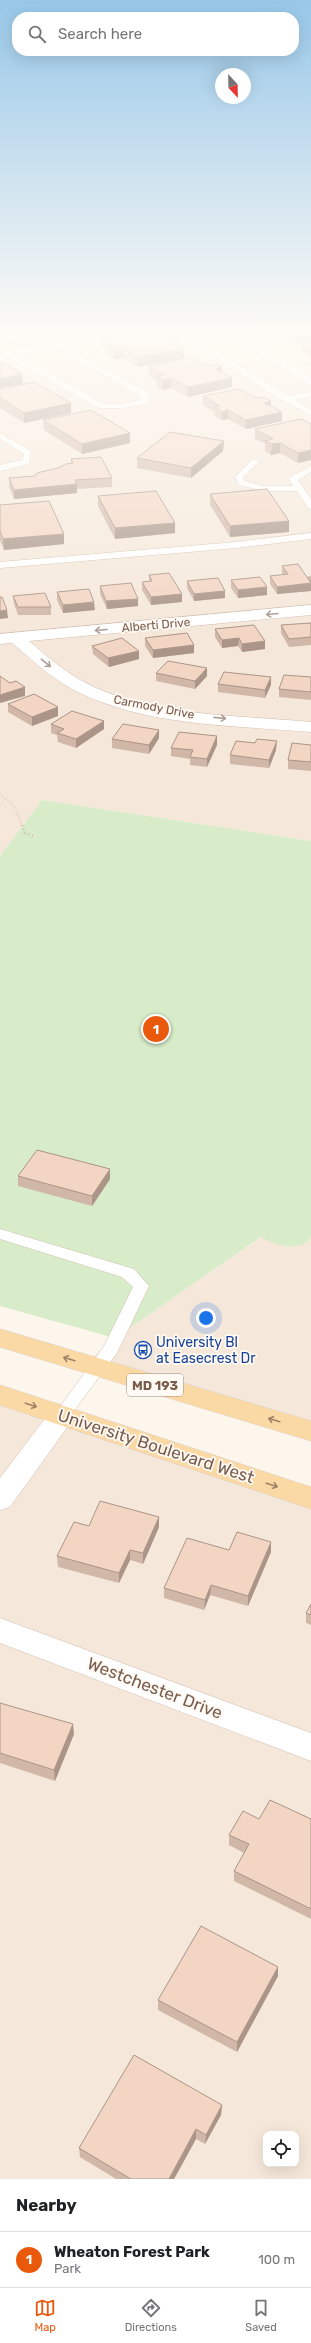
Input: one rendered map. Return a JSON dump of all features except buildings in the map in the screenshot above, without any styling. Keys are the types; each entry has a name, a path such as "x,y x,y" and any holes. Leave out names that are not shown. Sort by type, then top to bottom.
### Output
{"main road":[{"name":"MD 193","path":"0,1338 311,1431"},
{"name":"University Boulevard West","path":"0,1395 311,1498"}],"street":[{"name":"Alberti Drive","path":"8,639 311,610"},
{"name":"Carmody Drive","path":"8,639 86,690 126,703 176,714 311,727"},
{"path":"0,1499 62,1415"},
{"name":"Westchester Drive","path":"0,1630 311,1747"}],"lane":[{"path":"0,435 28,453 28,457 26,462 0,468"},
{"path":"256,461 239,477 242,483 254,488 269,490 299,488"},
{"path":"311,469 293,479 311,506"},
{"path":"0,565 236,545 311,536"},
{"path":"0,1234 128,1272 141,1286 111,1349 62,1415"}],"path":[{"path":"0,794 14,806 25,833 34,836"}],"shaded area":[{"path":"0,433 311,433 311,841 42,800 0,856"},
{"path":"311,1203 311,1431 85,1364 115,1338"},
{"path":"0,1395 311,1498 311,2179 0,2179"}],"green space":[{"path":"42,800 311,841 311,1237 307,1242 301,1245 287,1246 280,1245 261,1237 115,1338 0,1306 0,856"}],"place":[{"name":"Wheaton Forest Park","path":"156,1029"},
{"name":"University Bl at Easecrest Dr","path":"143,1350"}]}
